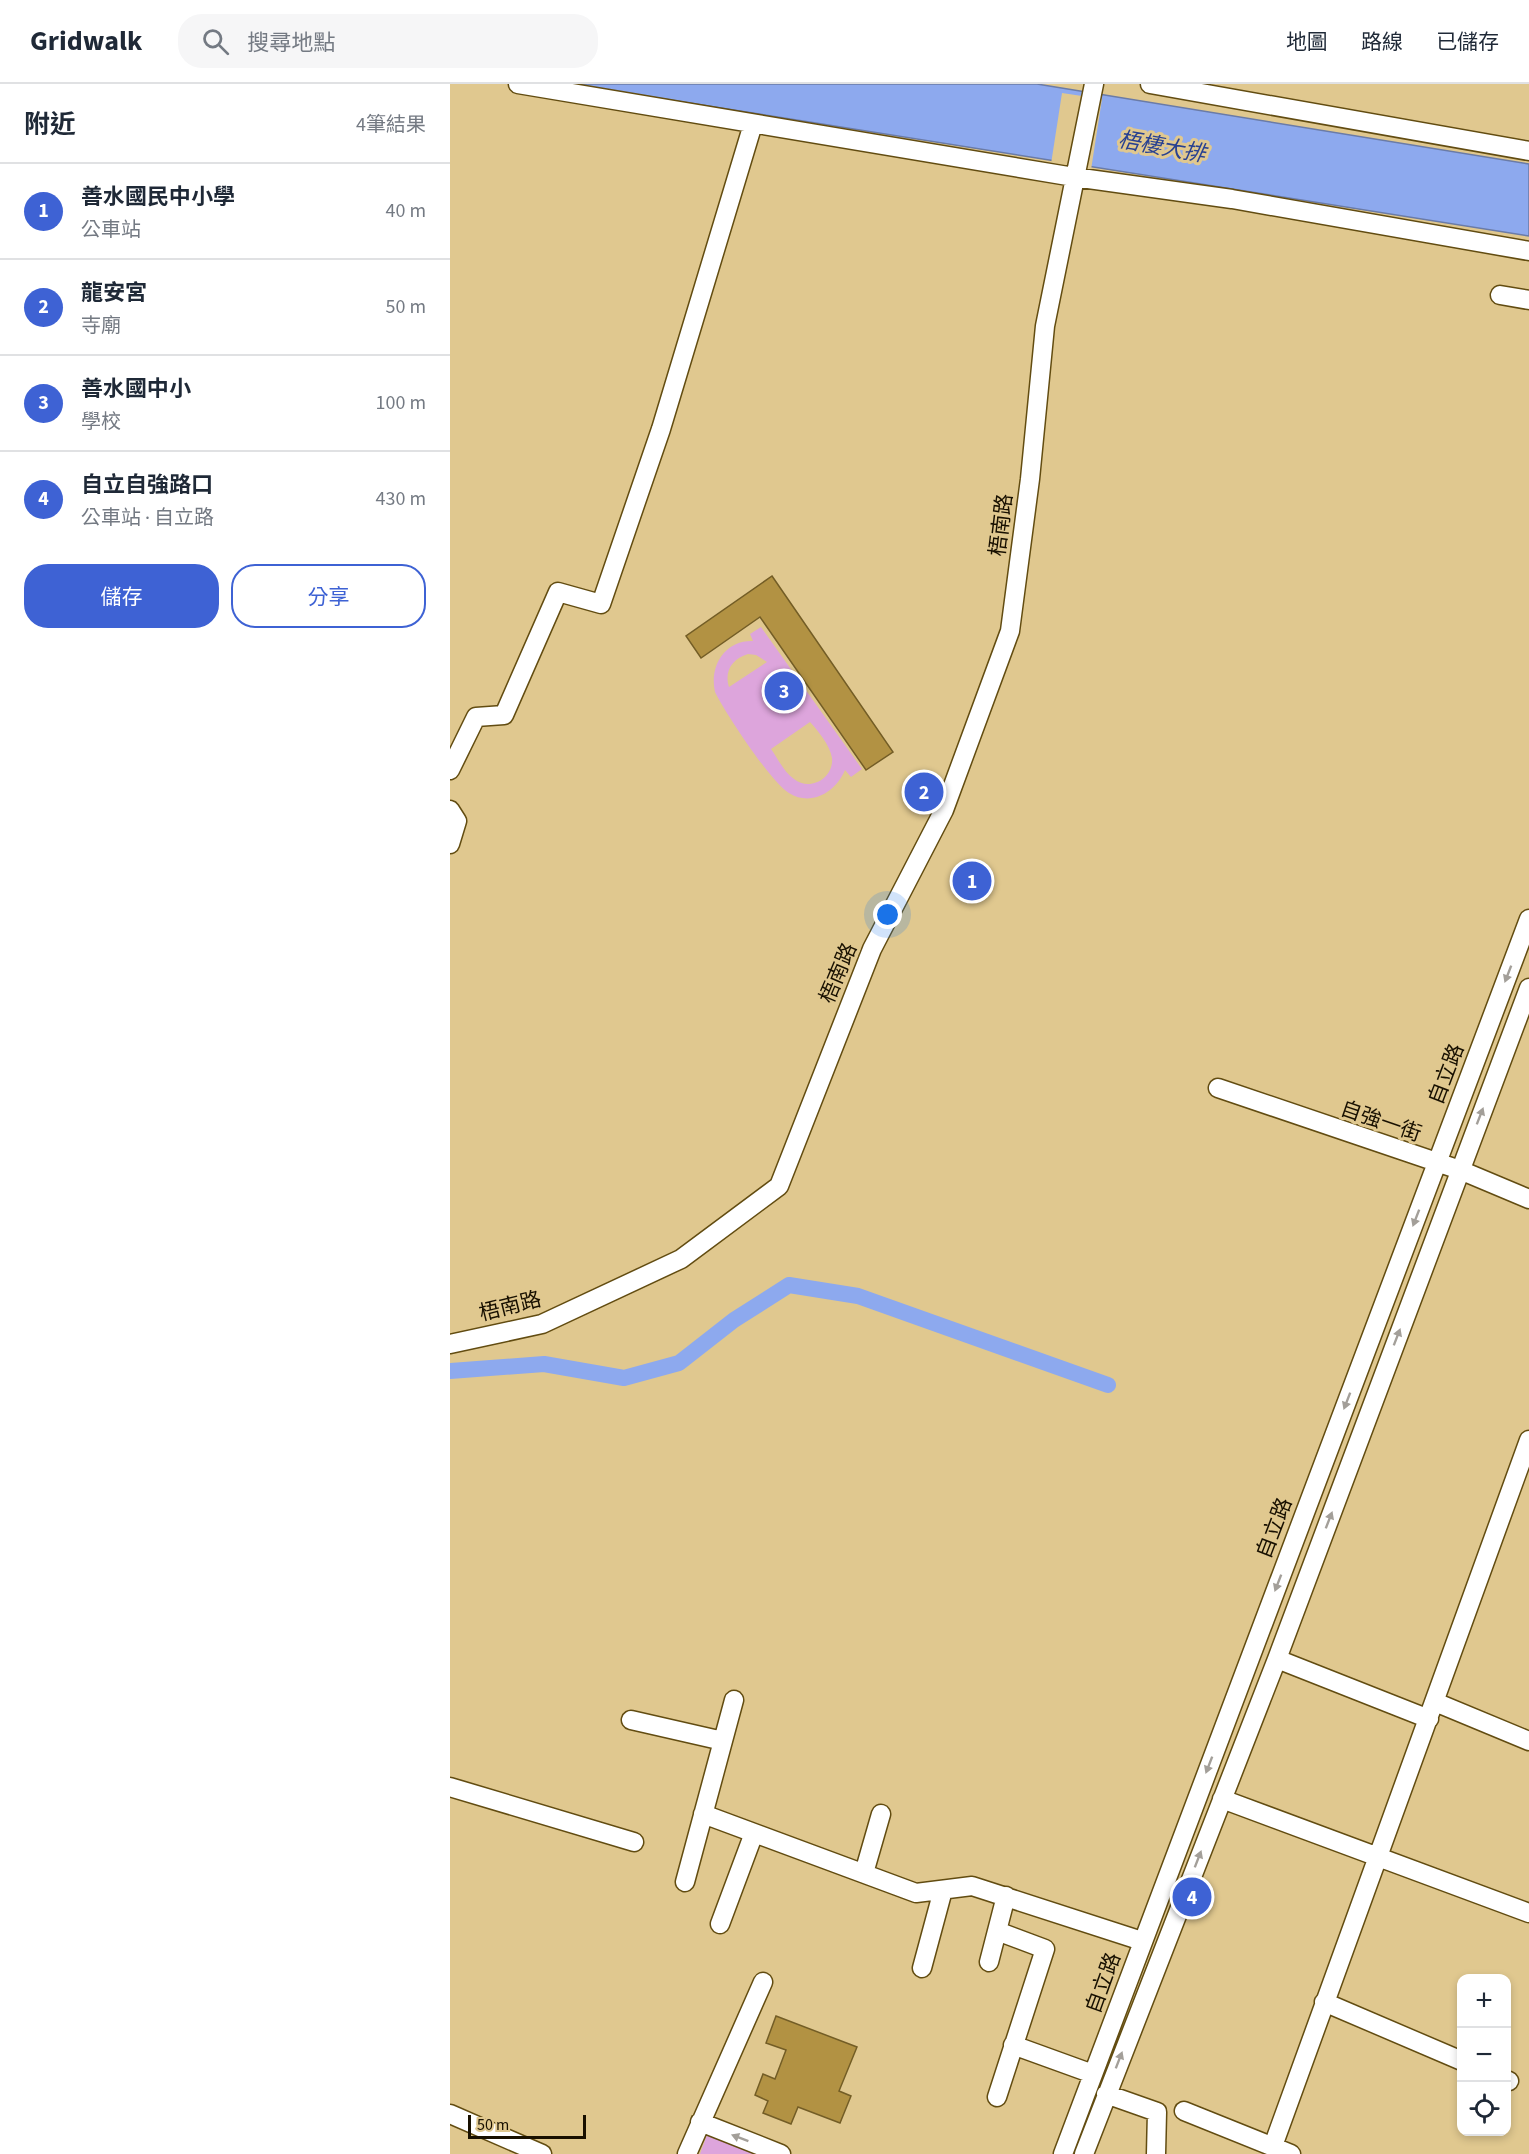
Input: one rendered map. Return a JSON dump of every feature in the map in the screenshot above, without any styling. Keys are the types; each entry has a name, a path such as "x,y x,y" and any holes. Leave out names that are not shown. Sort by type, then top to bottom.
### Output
{"street":[{"path":"518,84 1074,177 1232,199 1529,251"},
{"name":"梧南路","path":"450,1344 542,1324 681,1259 779,1186 812,1095 872,949 944,810 1010,631 1030,479 1045,326 1094,84"},
{"path":"1150,84 1529,151"},
{"path":"450,770 476,717 504,715 558,592 601,604 661,429 753,124"},
{"path":"1500,295 1529,300"},
{"path":"450,810 457,821 450,844"},
{"name":"自立路","path":"1063,2154 1529,919"},
{"name":"自立路","path":"1084,2154 1276,1659 1529,987"},
{"name":"自強一街","path":"1218,1088 1460,1170 1529,1199"},
{"path":"1273,2146 1324,2002 1430,1719 1529,1440"},
{"path":"1276,1659 1430,1719"},
{"path":"685,1882 734,1700"},
{"path":"1436,1702 1529,1741"},
{"path":"631,1720 723,1741"},
{"path":"450,1787 634,1842"},
{"path":"1222,1799 1529,1913"},
{"path":"703,1814 916,1893 972,1886 1142,1941"},
{"path":"864,1873 881,1814"},
{"path":"720,1924 754,1833"},
{"path":"922,1968 943,1890"},
{"path":"989,1962 1006,1896"},
{"path":"997,1931 1045,1949 997,2097"},
{"path":"687,2154 763,1982"},
{"path":"1324,2002 1457,2059"},
{"path":"1013,2045 1093,2074"},
{"path":"1106,2094 1157,2112 1156,2154"},
{"path":"1184,2111 1291,2154"},
{"path":"450,2114 542,2154"},
{"path":"700,2122 781,2154"}],"shaded area":[{"path":"761,627 862,769 851,777 845,770 836,785 822,795 814,798 797,797 781,787 749,746 715,692 714,673 721,656 734,645 753,641 750,634","holes":["756,655 767,662 729,687 728,676 731,666 742,656","810,722 826,743 831,753 832,765 820,781 807,784 800,783 790,776 771,749"]},
{"path":"708,2132 778,2154 700,2154"}],"water":[{"name":"梧棲大排","path":"569,84 1037,84 1529,164 1529,236"}],"pier":[{"path":"1062,93 1102,99 1091,170 1051,164"}],"building":[{"path":"772,576 893,752 866,770 760,617 701,658 686,636"},
{"path":"776,2016 857,2047 839,2091 851,2096 840,2123 798,2107 791,2124 763,2113 768,2101 755,2095 763,2074 775,2079 786,2050 766,2043"}],"waterway":[{"path":"450,1371 544,1364 624,1378 679,1363 734,1320 789,1285 858,1296 1108,1385"}],"place":[{"name":"善水國中小","path":"784,691"},
{"name":"龍安宮","path":"924,792"},
{"name":"善水國民中小學","path":"972,881"},
{"name":"自立自強路口","path":"1192,1897"}]}
